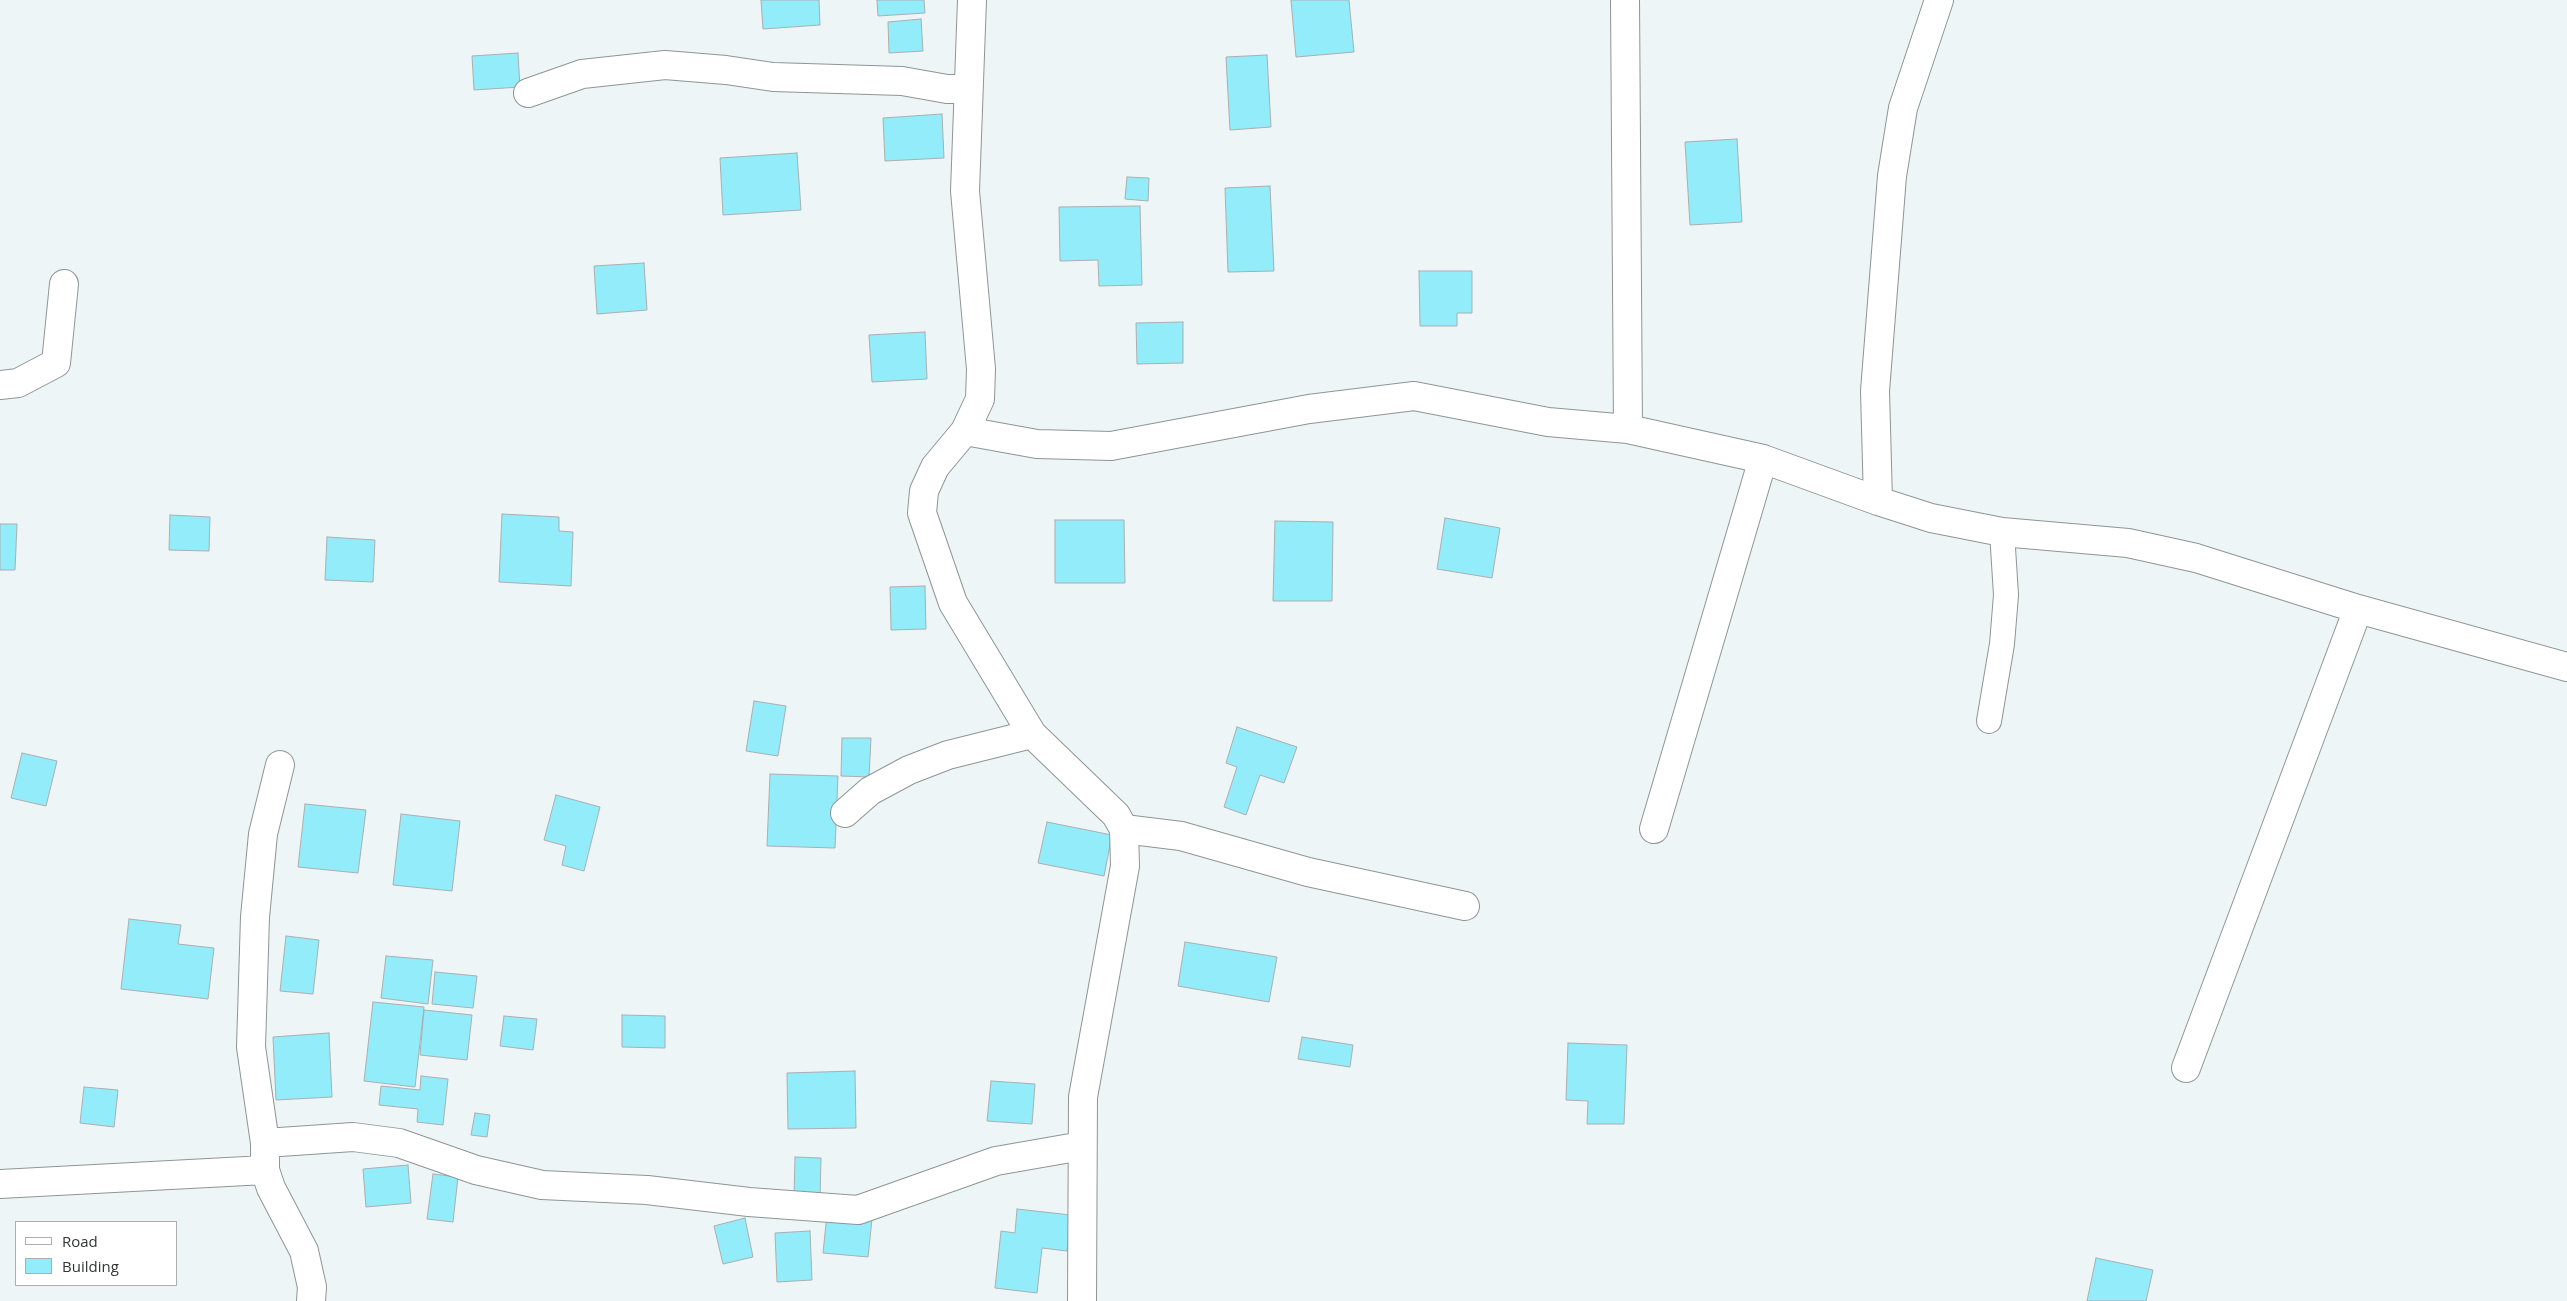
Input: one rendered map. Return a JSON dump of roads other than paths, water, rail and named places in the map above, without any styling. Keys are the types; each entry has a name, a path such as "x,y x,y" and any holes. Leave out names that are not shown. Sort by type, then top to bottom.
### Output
{"street":[{"path":"972,0 967,89 965,191 981,369 980,399 965,431 935,467 924,492 922,513 953,603 1032,734 1116,815 1124,829 1125,866 1083,1097 1082,1301"},
{"path":"1625,0 1628,429"},
{"path":"1878,501 1875,391 1892,176 1903,108 1939,0"},
{"path":"528,92 582,74 665,65 774,77 902,80 947,89 967,89"},
{"path":"0,385 18,383 56,363 64,284"},
{"path":"965,431 1037,444 1111,446 1309,409 1414,396 1548,422 1628,429 1763,458 1878,501 1930,518 2002,532 2128,543 2157,549 2266,578 2358,610 2567,667"},
{"path":"1654,829 1763,458"},
{"path":"2186,1068 2358,610"},
{"path":"845,813 870,791 909,770 948,755 1032,734"},
{"path":"280,765 263,834 255,916 251,1047 265,1143 265,1170 271,1188 304,1251 312,1287 311,1301"},
{"path":"1124,829 1181,836 1308,872 1465,906"},
{"path":"265,1143 353,1137 399,1143 476,1170 542,1185 647,1190 750,1202 858,1210 996,1161 1082,1146"},
{"path":"0,1184 265,1170"}],"lane":[{"path":"1989,721 2002,644 2006,595 2002,532"}]}
